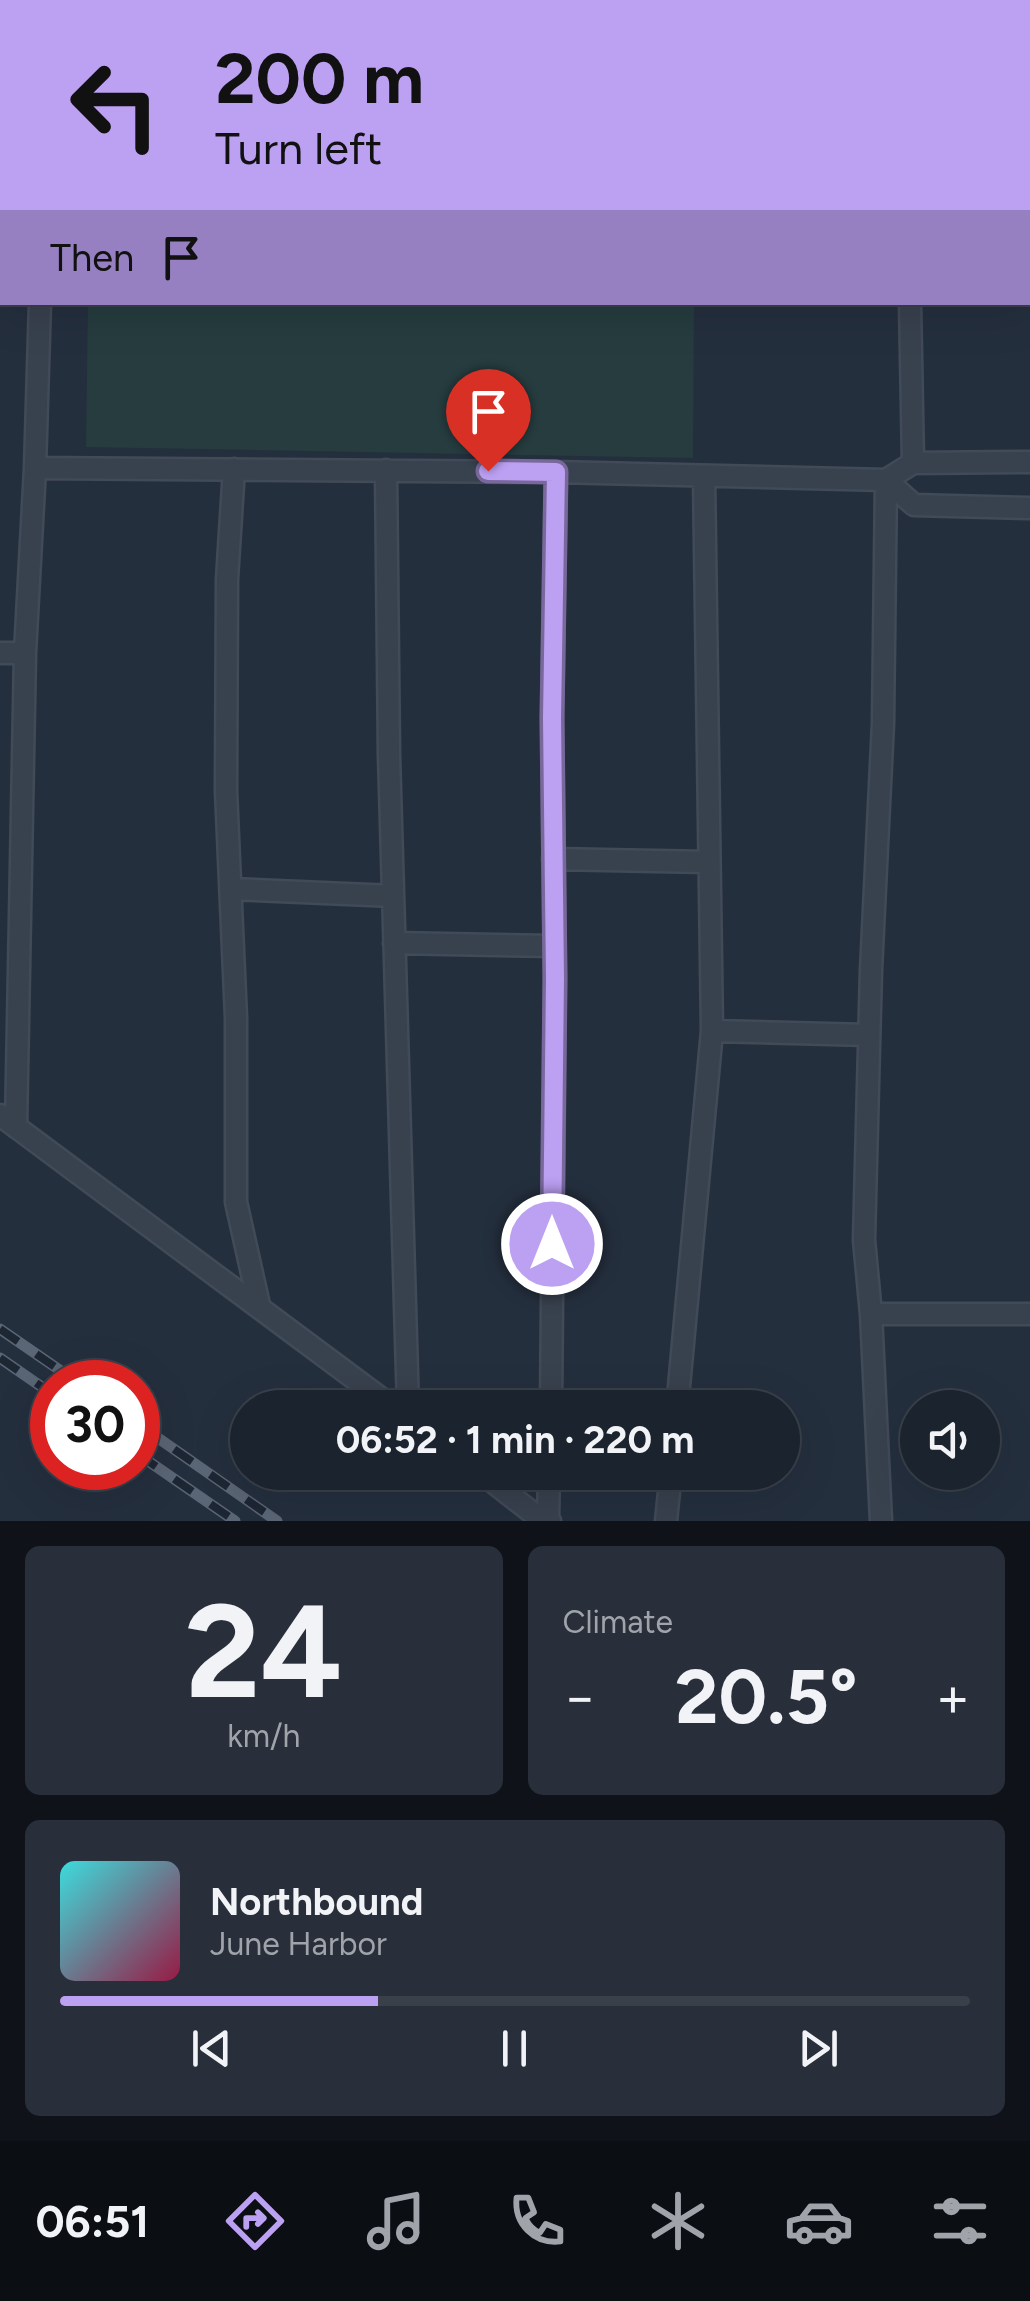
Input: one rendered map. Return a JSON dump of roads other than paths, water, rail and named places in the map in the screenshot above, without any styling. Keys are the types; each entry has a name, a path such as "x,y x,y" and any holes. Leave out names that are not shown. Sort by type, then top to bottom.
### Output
{"street":[{"path":"40,305 8,1121 370,1390"},
{"path":"910,305 914,462"},
{"path":"36,468 556,472 886,480 914,462 1030,462"},
{"path":"234,470 227,579 226,792 236,1018 236,1202 259,1305"},
{"path":"386,470 394,944 407,1390"},
{"path":"551,1390 552,552 556,472"},
{"path":"679,1390 712,1030 704,476"},
{"path":"886,480 914,505 1030,508"},
{"path":"881,1521 872,1314 864,1240 884,723 886,480"},
{"path":"0,653 26,653"},
{"path":"553,859 707,862"},
{"path":"231,889 393,896"},
{"path":"394,944 554,946"},
{"path":"712,1030 869,1035"},
{"path":"872,1314 1030,1314"},
{"path":"503,1490 534,1514 549,1520 549,1490"},
{"path":"666,1521 669,1490"}],"railway":[{"path":"0,1329 45,1360"},
{"path":"0,1358 30,1379"},
{"path":"160,1439 277,1521"},
{"path":"160,1469 235,1521"}]}
